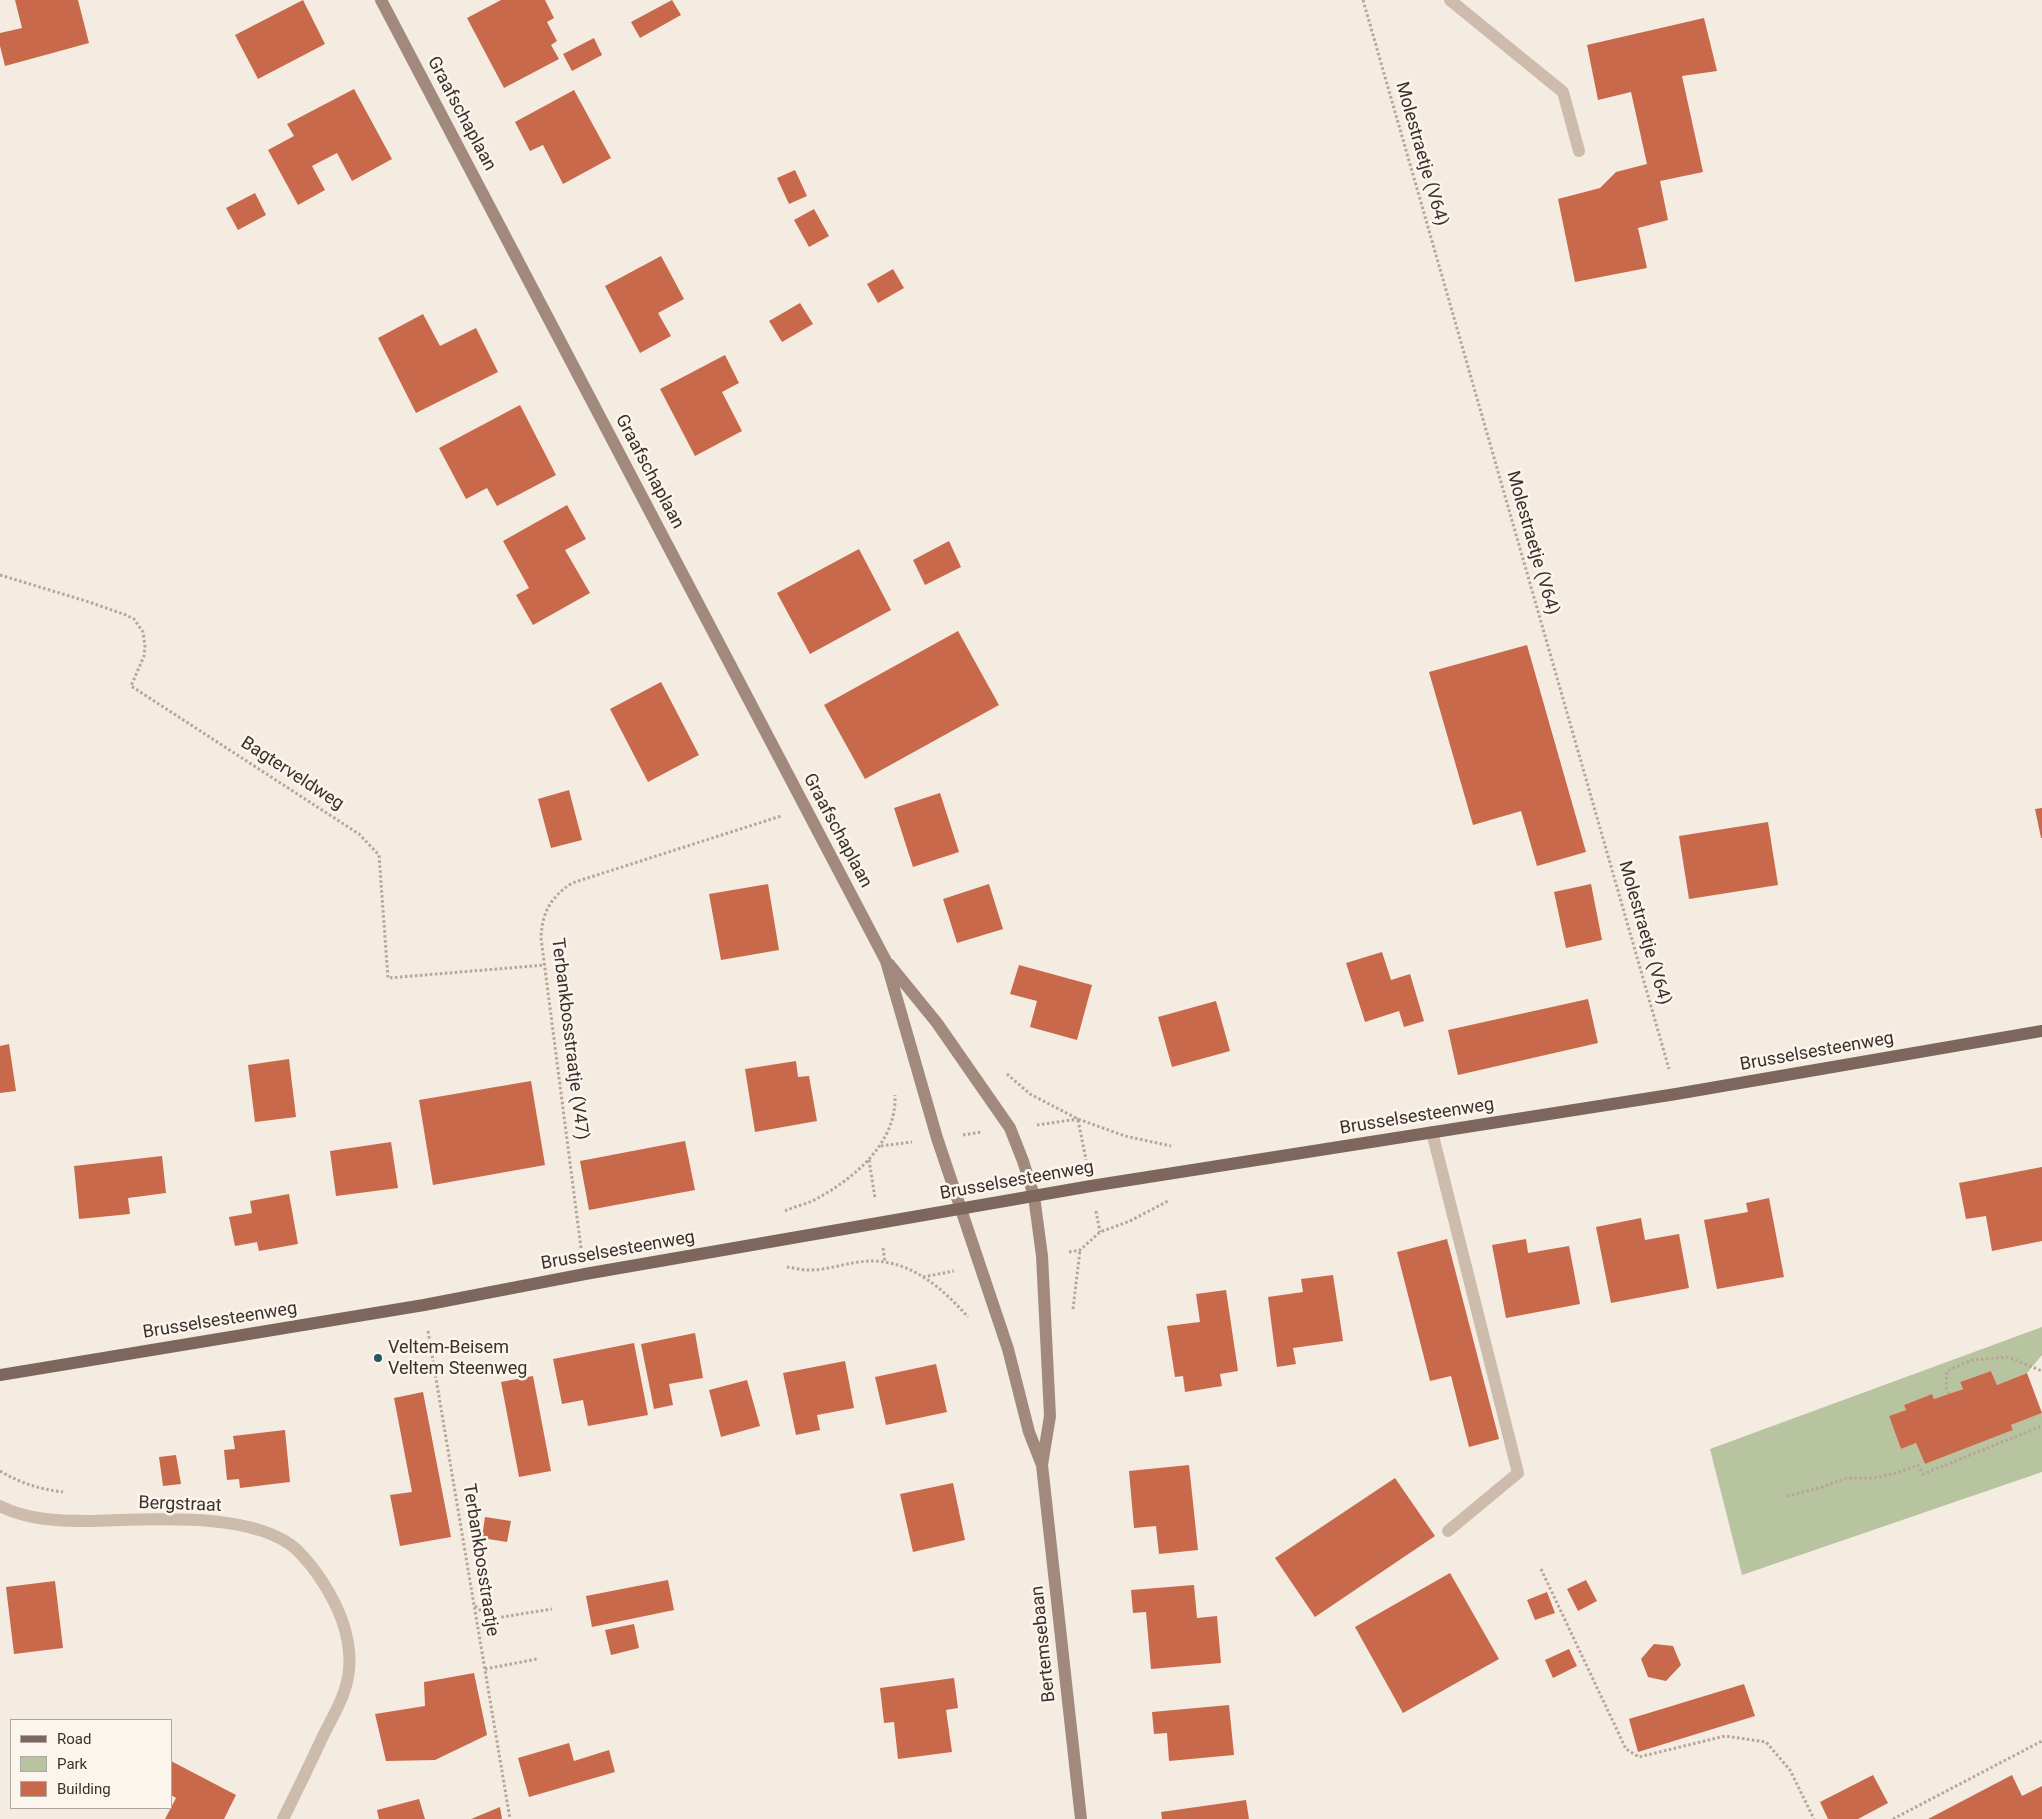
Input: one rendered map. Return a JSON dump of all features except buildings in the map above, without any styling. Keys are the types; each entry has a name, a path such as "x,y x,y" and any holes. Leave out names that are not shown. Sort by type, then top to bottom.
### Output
{"main road":[{"name":"Brusselsesteenweg","path":"0,1375 424,1306 585,1274 1034,1196 1676,1094 2042,1031"}],"street":[{"name":"Graafschaplaan","path":"381,0 886,960 937,1023 1010,1128 1034,1196"},
{"path":"1450,0 1563,92 1580,151"},
{"name":"Graafschaplaan","path":"886,960 937,1138 960,1209"},
{"path":"1432,1132 1518,1473 1448,1531"},
{"name":"Bertemsebaan","path":"1034,1196 1042,1256 1050,1416 1042,1465"},
{"name":"Bertemsebaan","path":"960,1209 1008,1349 1029,1432 1042,1465 1081,1819"},
{"name":"Bergstraat","path":"0,1506 20,1514 65,1520 196,1519 224,1523 271,1535 294,1548 314,1568 330,1593 342,1618 348,1644 349,1670 343,1695 283,1819"}],"path":[{"name":"Molestraetje (V64)","path":"1362,0 1676,1094"},
{"name":"Bagterveldweg","path":"0,575 89,602 134,619 143,632 145,646 144,656 131,686 359,834 379,855 388,978 545,965"},
{"name":"Terbankbosstraatje (V47)","path":"585,1274 541,938 544,916 554,897 572,883 805,807"},
{"path":"1078,1119 1125,1136 1166,1144 1174,1148"},
{"path":"784,1211 800,1203 816,1199 858,1171 880,1146"},
{"path":"1080,1250 1100,1232 1130,1221 1162,1206 1169,1200"},
{"path":"785,1267 810,1270 870,1261 902,1265 923,1277"},
{"name":"Terbankbosstraatje","path":"424,1306 510,1819"},
{"path":"1949,1394 1946,1387 1947,1371 1972,1360 2008,1358 2042,1371"},
{"path":"1787,1496 1847,1478 1874,1478 1897,1473 1918,1465 1923,1474 2042,1426"},
{"path":"0,1471 24,1484 42,1489 71,1493"},
{"path":"1541,1569 1626,1749 1639,1757 1725,1736 1766,1742 1790,1770 1814,1819"},
{"path":"474,1606 488,1616 496,1618 552,1609"},
{"path":"485,1668 537,1659"},
{"path":"1893,1819 2042,1741"}],"green space":[{"path":"2042,1327 2042,1355 2027,1373 1997,1385 1991,1371 1960,1382 1963,1389 1934,1399 1932,1394 1904,1405 1906,1410 1889,1416 1901,1449 1916,1443 1925,1464 2013,1430 2011,1425 2042,1413 2042,1472 1742,1575 1710,1449"}],"place":[{"name":"Veltem-Beisem Veltem Steenweg","path":"378,1358"}]}
